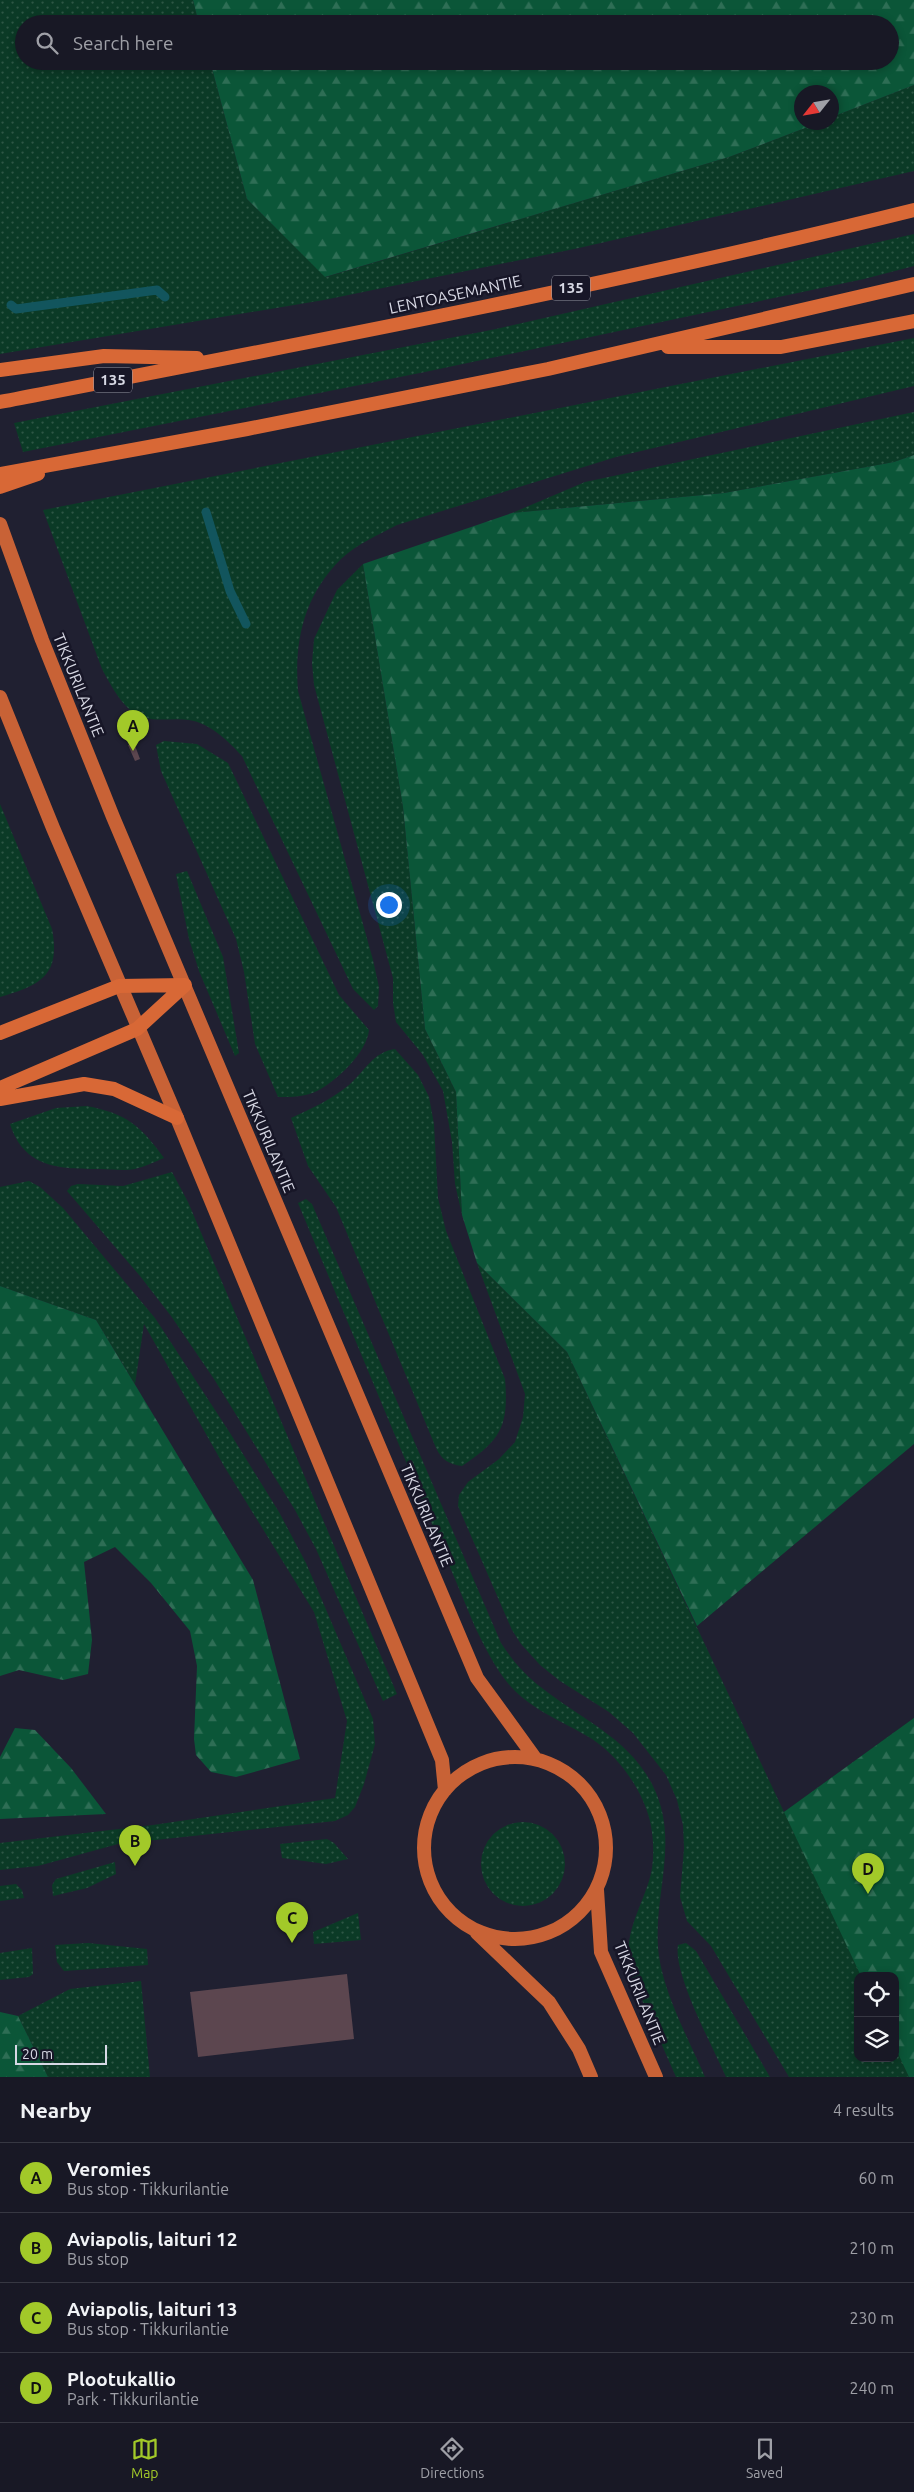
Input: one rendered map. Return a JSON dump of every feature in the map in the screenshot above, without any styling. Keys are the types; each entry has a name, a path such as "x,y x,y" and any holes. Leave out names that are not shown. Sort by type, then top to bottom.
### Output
{"highway":[{"name":"LENTOASEMANTIE","path":"0,402 226,359 609,280 812,235 914,210"},
{"path":"0,474 276,423 548,369 914,284"},
{"path":"645,348 781,347 914,321"},
{"path":"0,370 104,356 226,359"},
{"path":"0,487 81,459"},
{"path":"0,1033 119,986 185,985"},
{"path":"0,1088 137,1030 185,985"},
{"path":"0,1099 84,1084 114,1089 177,1118"}],"main road":[{"name":"TIKKURILANTIE","path":"0,524 42,640 113,817 477,1678 535,1758"},
{"path":"0,697 137,1030 177,1118 442,1760 445,1790"},
{"path":"476,1932 508,1940 540,1936 560,1928 579,1915 597,1890 607,1860 605,1828 593,1798 571,1775 546,1762 535,1758 509,1756 474,1766 458,1776 445,1790 430,1816 425,1840 426,1863 430,1880 443,1903 549,2002 579,2049 591,2077"},
{"name":"TIKKURILANTIE","path":"597,1890 601,1952 656,2077"}],"green space":[{"path":"0,0 193,0 197,15 15,15 15,70 212,70 247,199 326,277 729,157 800,130 839,130 839,114 914,85 914,171 579,248 324,300 0,354"},
{"path":"193,0 914,0 914,85 839,114 839,85 794,85 794,130 800,130 729,157 325,277 247,199 212,70 899,70 899,15 197,15"},
{"path":"914,234 914,266 864,279 425,372 23,452 14,423 496,329"},
{"path":"914,338 914,386 616,457 397,525 354,549 328,573 318,588 304,620 298,654 298,691 373,960 379,987 378,1006 374,1010 353,989 242,756 225,739 204,725 189,720 156,720 141,717 127,707 117,694 102,669 43,510"},
{"path":"914,412 914,455 894,462 724,493 512,513 585,482"},
{"path":"914,455 914,1444 697,1626 567,1352 477,1263 462,1215 456,1092 425,1029 403,807 363,564 512,513 724,493 894,462"},
{"path":"363,564 403,807 425,1029 456,1092 462,1215 455,1184 452,1142 443,1091 423,1055 396,1022 393,1003 393,978 314,685 312,663 314,639 337,590"},
{"path":"164,741 197,744 228,763 339,995 369,1030 363,1047 350,1065 325,1086 312,1093 278,1097 255,1044 244,972 236,939 161,771 156,745"},
{"path":"0,804 52,929 54,945 50,968 44,976 26,988 0,997"},
{"path":"187,871 223,957 239,1053 235,1056 199,971 189,939 176,874"},
{"path":"395,1049 418,1075 429,1097 434,1124 438,1198 446,1231 505,1379 505,1409 500,1430 486,1448 462,1466 446,1461 436,1448 336,1207 308,1166 291,1118 336,1095 355,1080 375,1058"},
{"path":"87,1106 113,1113 132,1123 140,1129 164,1158 131,1170 57,1166 34,1158 24,1150 16,1139 10,1124 56,1108"},
{"path":"172,1172 188,1202 397,1694 383,1701 316,1549 295,1510 214,1379 171,1316 140,1276 67,1191 71,1186 78,1184 123,1186"},
{"path":"29,1181 40,1187 63,1208 155,1318 279,1512 306,1563 373,1719 375,1744 364,1784 355,1807 348,1815 335,1821 118,1844 38,1866 0,1870 0,1843 153,1825 335,1798 347,1721 314,1612 224,1466 144,1324 135,1384 96,1320 0,1286 0,1187"},
{"path":"306,1199 312,1204 501,1643 519,1667 536,1683 603,1730 630,1754 652,1784 661,1806 665,1827 664,1870 659,1912 659,1956 672,2002 705,2077 676,2077 631,1975 628,1949 632,1926 649,1881 653,1859 650,1821 641,1797 620,1764 602,1746 524,1699 509,1684 492,1660 475,1627 298,1203"},
{"path":"477,1263 567,1352 784,1812 914,1718 914,2077 789,2077 711,1946 687,1921 680,1897 684,1848 683,1825 677,1800 666,1775 633,1733 609,1712 560,1681 540,1665 521,1644 512,1630 458,1506 459,1495 468,1482 499,1459 515,1442 523,1417 525,1394"},
{"path":"0,1286 96,1320 253,1580 300,1759 236,1777 211,1772 196,1755 194,1739 197,1666 190,1631 151,1583 115,1547 84,1562 92,1640 88,1674 63,1680 19,1670 0,1676"},
{"path":"914,1718 914,2077 909,2077 899,2056 899,1972 859,1972 784,1812"},
{"path":"15,1728 35,1730 71,1768 106,1814 0,1819 0,1757"},
{"path":"523,1822 546,1829 558,1841 565,1864 558,1887 546,1899 523,1906 500,1899 488,1887 481,1864 488,1841 500,1829"},
{"path":"327,1839 334,1843 348,1859 326,1864 282,1858 280,1844"},
{"path":"115,1862 116,1874 87,1888 53,1896 52,1885 56,1879"},
{"path":"16,1884 22,1890 24,1898 0,1901 0,1886"},
{"path":"358,1913 361,1940 314,1944 313,1932"},
{"path":"88,1943 147,1949 148,1965 64,1971 57,1962 55,1945"},
{"path":"686,1943 696,1951 770,2077 726,2077 695,2011 682,1974 678,1958 678,1945"},
{"path":"32,1948 33,1974 29,1977 0,1980 0,1953"},
{"path":"141,1981 150,2077 48,2077 18,2016 70,1989"},
{"path":"0,2012 18,2016 48,2077 0,2077"}],"building":[{"path":"134,743 140,759 135,761 128,745"},
{"path":"347,1974 354,2039 198,2057 190,1992"}],"waterway":[{"path":"11,305 16,309 157,290 165,297"},
{"path":"206,512 230,591 246,624"}],"place":[{"name":"Veromies","path":"133,751"},
{"name":"Aviapolis, laituri 12","path":"135,1866"},
{"name":"Plootukallio","path":"868,1894"},
{"name":"Aviapolis, laituri 13","path":"292,1943"}]}
